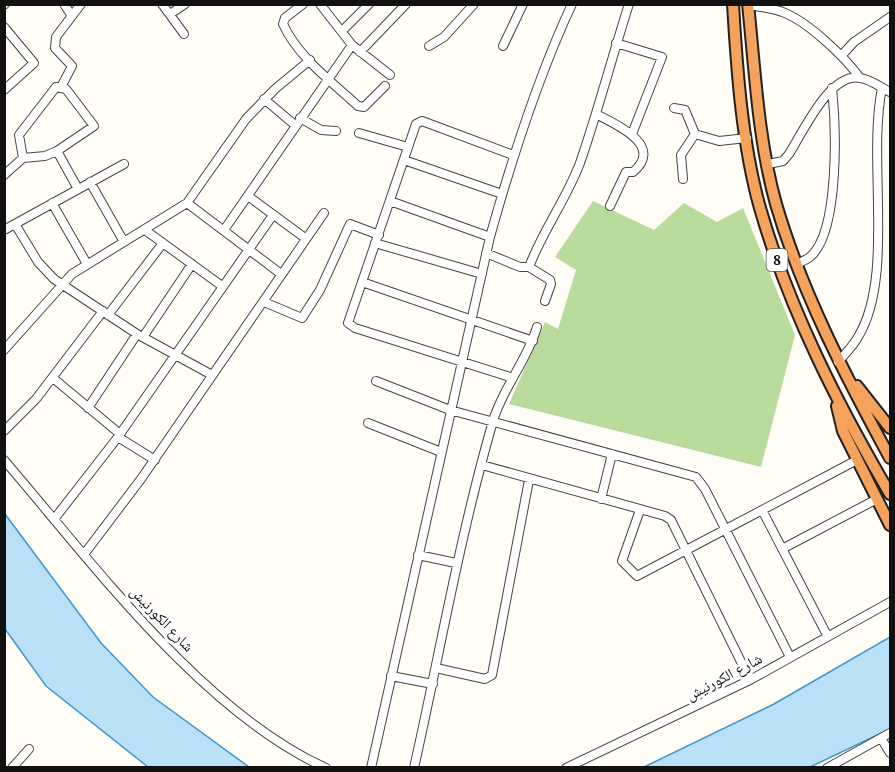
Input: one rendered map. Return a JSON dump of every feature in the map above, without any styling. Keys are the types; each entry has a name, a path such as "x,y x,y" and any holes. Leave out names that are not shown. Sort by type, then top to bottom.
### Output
{"highway":[{"name":"8","path":"733,4 747,138 759,206 786,285 831,386 891,494"},
{"name":"8","path":"748,5 768,164 776,203 797,264 838,363 891,458"},
{"path":"752,167 761,170 768,164"},
{"path":"759,206 765,198 771,198 776,203"},
{"path":"838,363 890,427"},
{"path":"831,386 843,431 891,525"}],"street":[{"path":"64,4 72,16"},
{"path":"61,87 72,66 54,44 56,37 81,4"},
{"path":"162,4 184,34"},
{"path":"170,14 185,4"},
{"path":"303,4 285,18 284,24 310,60 327,78 358,106 364,107 385,86"},
{"path":"320,4 352,45 390,75"},
{"path":"342,31 369,4"},
{"path":"360,52 406,4"},
{"path":"429,46 444,37 474,4"},
{"path":"504,46 523,4"},
{"path":"371,768 490,237 513,155 549,57 572,4"},
{"path":"529,267 546,229 565,199 596,114 629,4"},
{"path":"748,5 770,8 793,17 842,56 860,78 891,92"},
{"path":"842,56 854,42 891,17"},
{"path":"4,27 34,63 4,90"},
{"path":"616,43 662,57 632,134"},
{"path":"224,230 352,45"},
{"path":"4,350 62,284 87,264 187,203 246,119 264,99 310,60"},
{"path":"768,164 783,161 789,154 832,88 839,82 860,78"},
{"path":"23,158 19,135 56,87 61,87"},
{"path":"4,175 23,158 45,156 57,151 94,126 61,87"},
{"path":"797,264 810,257 817,248 825,226 835,177 836,125 832,88"},
{"path":"838,363 859,337 870,307 878,266 875,143 882,88"},
{"path":"264,99 298,122 321,130 336,131"},
{"path":"674,108 685,110 694,134"},
{"path":"596,114 632,134 640,142 641,160 633,172 626,172 610,206"},
{"path":"513,155 422,121 416,124 348,322 351,326 513,378"},
{"path":"359,133 408,147"},
{"path":"694,134 718,141 747,138"},
{"path":"683,179 681,155 694,134"},
{"path":"57,151 78,189"},
{"path":"404,160 502,194"},
{"path":"4,230 124,164"},
{"path":"90,182 124,242"},
{"path":"248,196 305,238"},
{"path":"390,201 490,237"},
{"path":"52,203 87,264"},
{"path":"187,203 281,274"},
{"path":"85,553 155,460 324,213"},
{"path":"55,518 119,435 273,215"},
{"path":"15,224 38,262 62,284 140,336 212,375"},
{"path":"264,302 302,318 320,290 350,224 379,235"},
{"path":"145,230 222,286"},
{"path":"4,431 53,378 163,243"},
{"path":"375,243 482,274"},
{"path":"486,253 520,267 529,267 550,280 551,285 545,301"},
{"path":"88,408 192,264"},
{"path":"362,282 533,341"},
{"path":"414,768 456,563 493,422 502,394 533,341 537,327"},
{"path":"53,378 119,435 155,460"},
{"path":"376,381 450,410 696,477 789,657"},
{"path":"368,423 441,452"},
{"path":"601,499 612,454"},
{"name":"شارع الكورنيش","path":"4,460 145,624 205,682 272,736 326,768"},
{"path":"640,510 622,561 637,576 857,460"},
{"path":"482,465 671,520 750,680"},
{"path":"436,668 486,680 492,675 529,480"},
{"path":"782,549 877,499"},
{"path":"762,510 827,635"},
{"path":"418,555 456,563"},
{"name":"شارع الكورنيش","path":"566,768 750,680 827,635 891,602"},
{"path":"391,676 433,684"},
{"path":"827,768 891,733"},
{"path":"881,738 891,753"},
{"path":"12,768 30,749"}],"green space":[{"path":"593,201 654,230 684,203 717,222 743,208 795,335 761,467 509,404 545,322 558,329 576,270 555,257"}],"water":[{"path":"5,514 101,643 153,697 249,767 148,767 46,686 5,629"},
{"path":"890,637 890,729 810,767 644,767 774,704"}]}
